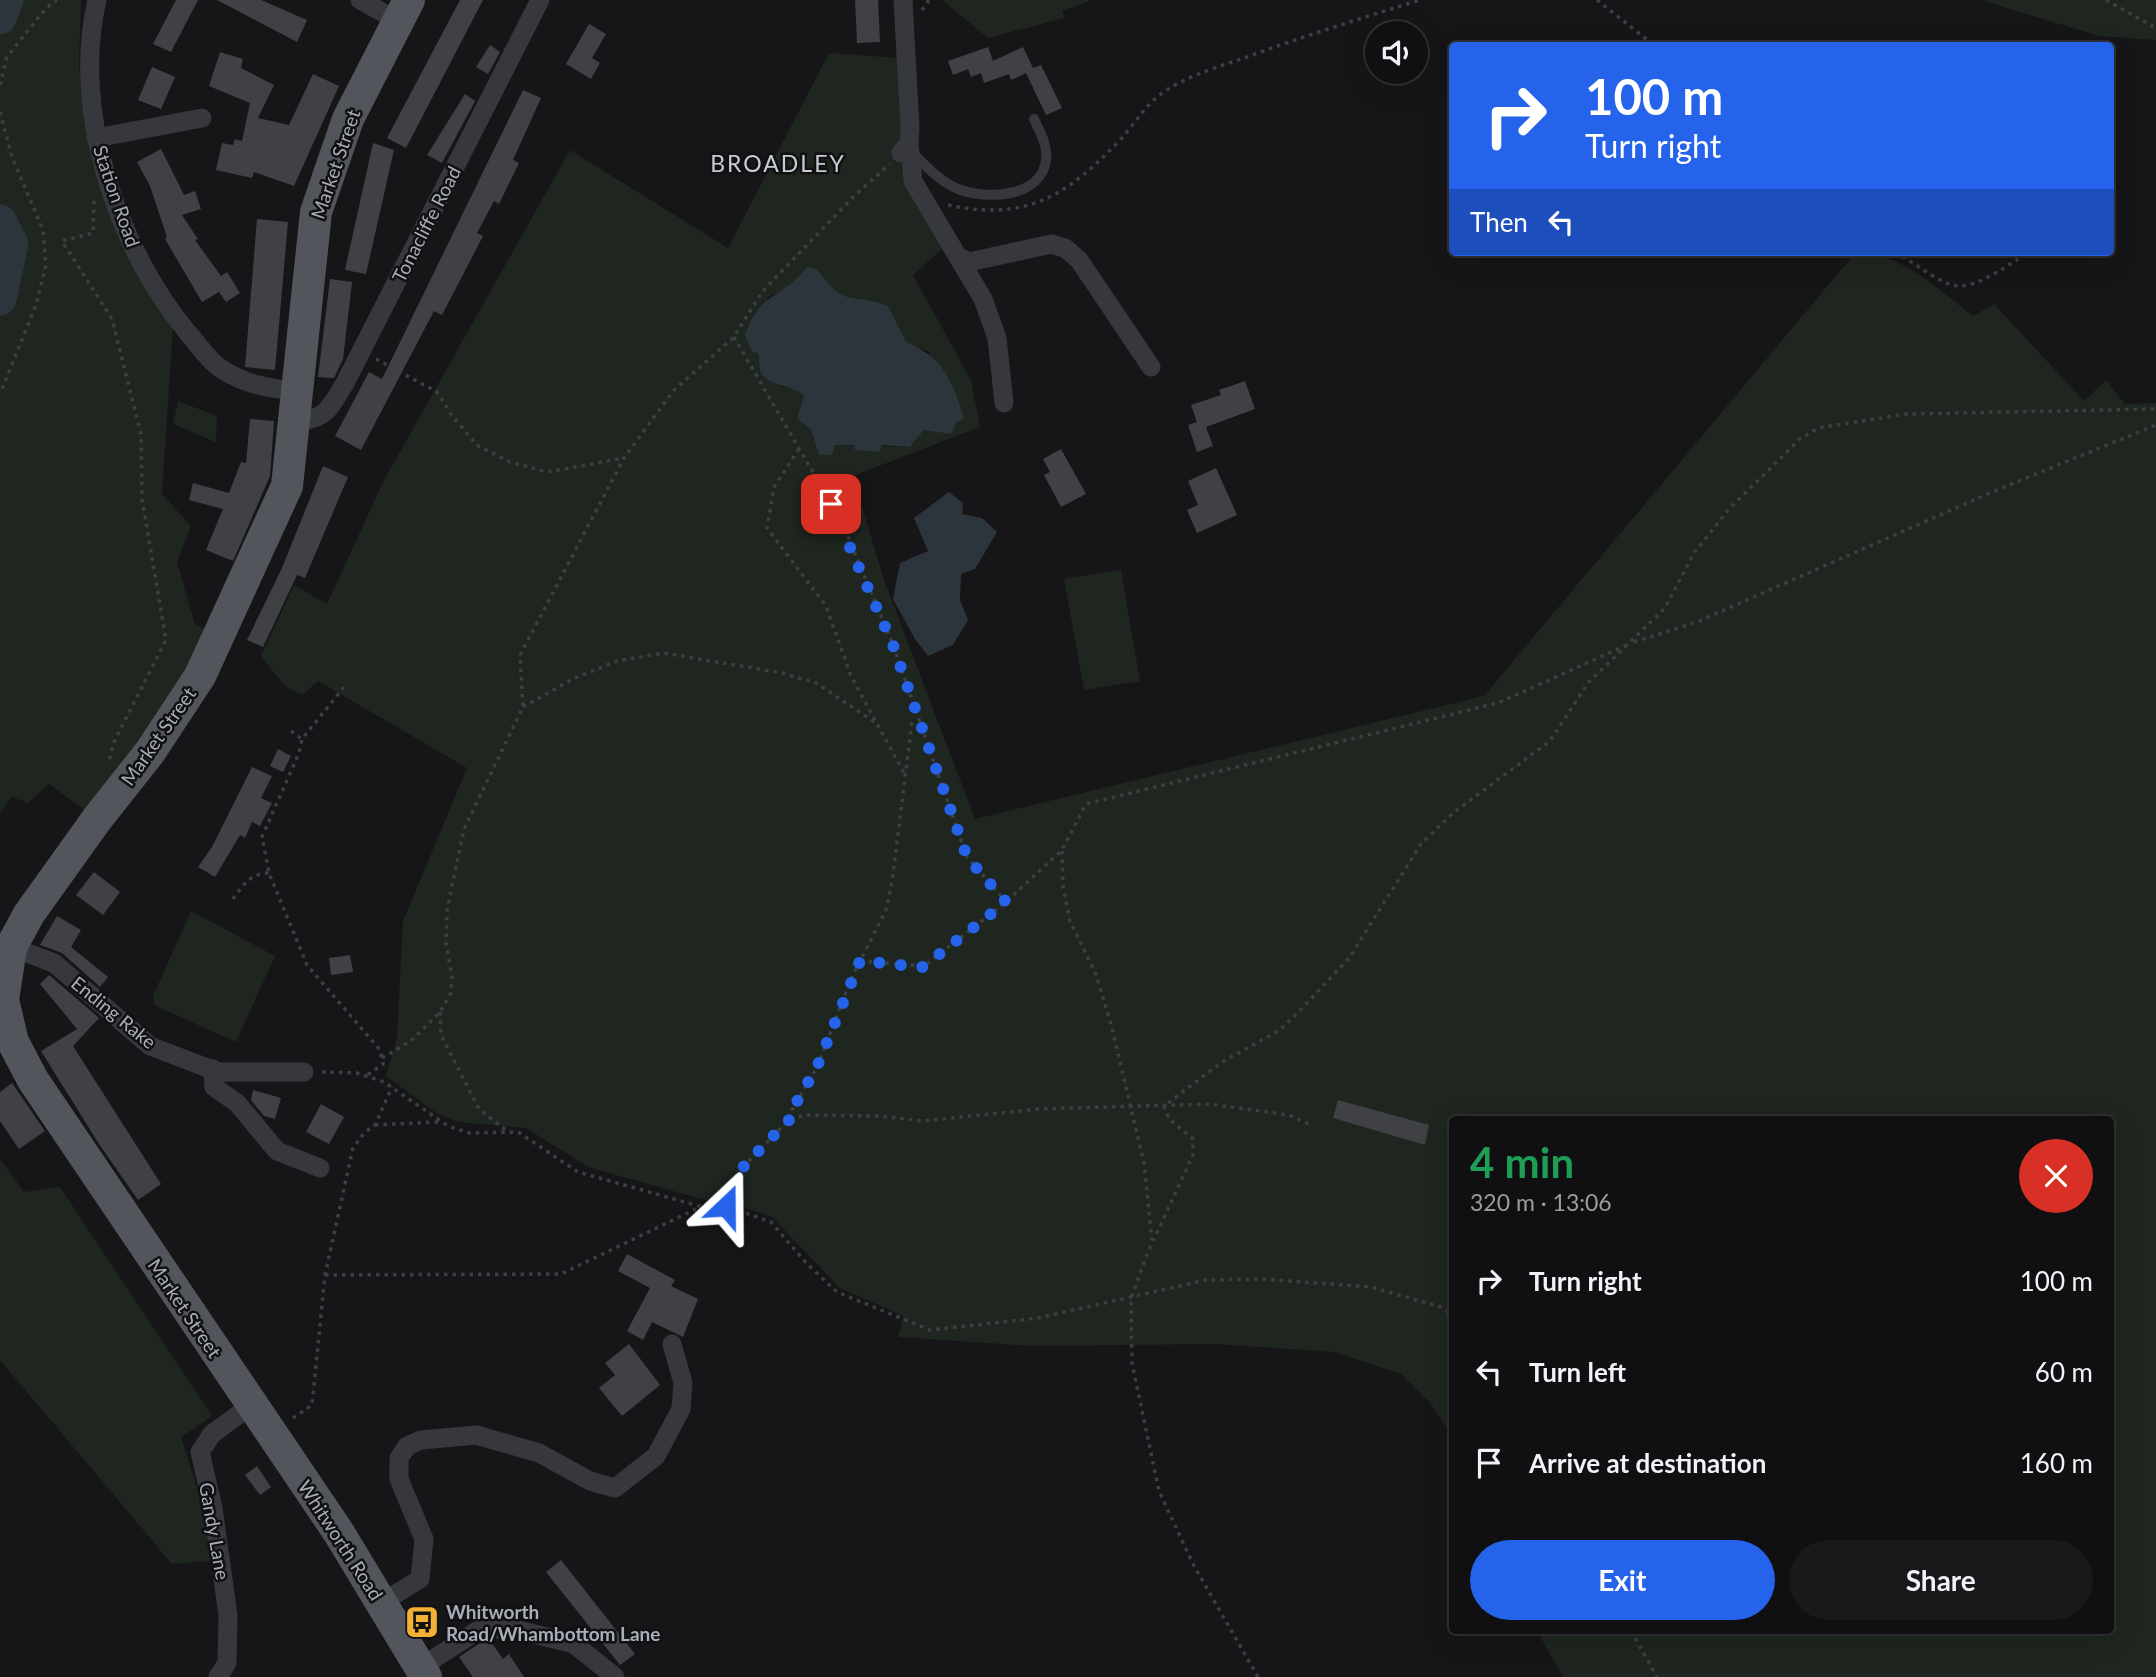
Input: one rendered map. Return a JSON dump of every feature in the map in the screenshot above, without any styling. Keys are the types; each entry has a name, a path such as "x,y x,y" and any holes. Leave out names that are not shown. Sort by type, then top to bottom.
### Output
{"main road":[{"name":"Market Street","path":"250,1406 33,1080 13,1042 3,1000 11,947 29,914 97,819 150,752 200,676 287,486 293,406 316,212 348,119 404,10"},
{"name":"Whitworth Road","path":"250,1406 339,1533 423,1672"}],"street":[{"name":"Station Road","path":"97,0 91,69 96,138 124,228 170,311 217,366 293,406"},
{"path":"360,0 404,10"},
{"name":"Tonacliffe Road","path":"293,406 316,419 328,412 540,0"},
{"path":"903,0 906,150 913,181 983,299 997,338 1004,402"},
{"path":"96,138 202,118"},
{"path":"958,257 969,262 1051,244 1065,248 1079,261 1151,367"},
{"name":"Ending Rake","path":"11,947 54,963 150,1046 213,1069 304,1072"},
{"path":"213,1069 214,1087 237,1103 277,1151 320,1168"},
{"path":"382,1603 420,1579 424,1539 399,1479 399,1458 407,1446 421,1440 476,1435 539,1452 590,1481 615,1488 656,1456 681,1409 682,1384 672,1344"},
{"name":"Gandy Lane","path":"222,1674 226,1663 228,1615 222,1564 200,1452 212,1434 250,1406"},
{"path":"423,1672 480,1629 518,1630 575,1644 615,1677"}],"lane":[{"path":"906,150 934,174 961,190 980,195 1001,195 1025,189 1041,175 1046,160 1045,141 1034,119"}],"path":[{"path":"0,85 7,57 46,8 57,0"},
{"path":"926,202 977,212 1002,212 1032,205 1062,191 1090,168 1122,137 1145,107 1167,89 1307,34 1420,0"},
{"path":"1597,0 1650,42"},
{"path":"2106,0 2156,28"},
{"path":"0,113 17,170 43,230 46,265 36,305 0,394"},
{"path":"382,1058 411,1041 440,1012 451,993 452,976 446,944 447,910 464,829 523,706 520,655 624,458 674,390 734,337 762,292 853,196 906,150"},
{"path":"94,192 93,233 62,241 113,319 141,433 142,499 166,640 113,744 107,769"},
{"path":"1902,256 1952,287 1968,288 2018,259"},
{"path":"734,337 842,522 893,645 967,857 1006,902"},
{"path":"361,351 437,392 453,417 477,445 510,461 547,472 624,458"},
{"path":"1164,1106 1222,1062 1280,1030 1349,958 1421,844 1453,813 1550,741 1588,684 1665,608 1694,553 1729,509 1775,461 1818,428 1907,414 2156,409"},
{"path":"860,961 923,967 1006,902 1062,850 1086,804 1498,703 1632,643 1698,622 1999,489 2156,425"},
{"path":"799,449 774,487 767,527 826,606 851,676 905,775"},
{"path":"523,706 575,678 617,661 664,653 782,673 816,682 876,723"},
{"path":"344,687 302,739 299,753 262,837 269,873 307,965 380,1050 383,1064 366,1076"},
{"path":"790,1119 792,1110 817,1067 860,961 886,910 912,722"},
{"path":"291,731 302,739"},
{"path":"1062,850 1063,887 1070,921 1095,972 1111,1024 1144,1163 1153,1242"},
{"path":"233,899 244,883 258,873 269,873"},
{"path":"440,1012 441,1035 480,1109 506,1131"},
{"path":"304,1072 366,1076 392,1087 441,1122 469,1133 518,1132 578,1172 700,1207 726,1206 771,1222 807,1264 837,1292 881,1313 930,1330 1038,1318 1206,1280 1262,1279 1371,1287 1441,1307 1449,1313"},
{"path":"293,1418 312,1405 326,1275 353,1149 365,1132 375,1125 392,1087"},
{"path":"726,1206 744,1166 790,1119 804,1115 879,1116 923,1121 1039,1109 1210,1104 1289,1115 1313,1126"},
{"path":"1164,1106 1169,1119 1192,1139 1193,1155 1131,1298 1132,1363 1159,1491 1193,1564 1258,1677"},
{"path":"375,1125 441,1122"},
{"path":"326,1275 561,1274 700,1207"},
{"path":"1633,1634 1657,1677"}],"shaded area":[{"path":"14,0 81,0 79,67 91,139 173,326 162,494 191,526 177,562 195,624 216,635 93,816 49,784 28,803 12,797 0,813 0,317 7,303 18,242 0,209 0,36"},
{"path":"942,0 1092,0 1062,11 1064,18 988,38"},
{"path":"1981,0 2156,0 2156,40 2099,36"},
{"path":"829,53 899,58 901,169 944,247 913,275 971,380 980,427 853,476 884,580 975,819 1484,696 1853,256 1880,256 1903,265 1933,284 1973,316 1994,304 2084,401 2106,380 2125,404 2156,403 2156,1677 1563,1677 1539,1634 2114,1634 2114,1116 1449,1116 1449,1431 1431,1404 1401,1374 1334,1352 1215,1344 1033,1346 898,1337 903,1316 840,1288 772,1217 720,1199 705,1200 588,1167 526,1128 457,1122 435,1112 386,1076 397,1038 403,921 467,768 318,681 302,695 284,685 261,656 294,585 327,604 383,482 570,150 728,248","holes":["807,268 817,269 842,295 888,306 906,342 929,352 951,433 924,430 910,447 835,445 819,455 811,430 797,418 804,395 794,388 783,387 758,365 768,297 788,288"]},
{"path":"807,267 817,269 842,295 888,306 906,342 919,348 938,363 950,381 964,418 956,423 951,434 924,430 910,447 882,445 879,452 855,450 854,445 835,445 832,455 819,455 811,430 797,418 804,395 766,379 759,365 759,354 752,351 745,335 757,310"},
{"path":"178,401 217,416 216,442 173,424"},
{"path":"949,492 963,503 962,514 982,518 997,532 975,569 961,574 960,600 968,620 953,645 928,656 915,639 893,599 900,563 928,551 914,518"},
{"path":"1121,570 1140,681 1084,690 1064,579"},
{"path":"191,911 275,956 236,1042 154,1005 153,996"},
{"path":"0,1159 24,1192 60,1187 212,1416 181,1437 198,1491 212,1561 172,1564 0,1360"}],"building":[{"path":"176,0 198,0 171,52 153,44"},
{"path":"217,0 261,0 307,20 297,42"},
{"path":"460,0 483,0 406,148 387,138"},
{"path":"855,0 878,0 880,42 857,43"},
{"path":"589,24 606,34 592,58 600,63 591,79 566,64"},
{"path":"490,45 500,52 488,74 476,67"},
{"path":"988,47 993,61 1023,47 1033,68 1041,65 1062,108 1046,115 1026,73 1011,80 1009,74 984,83 981,73 971,77 968,69 953,75 948,61"},
{"path":"220,52 243,59 241,68 274,85 258,118 289,125 313,74 339,86 294,186 254,172 252,178 216,170 222,143 233,145 235,139 242,141 250,103 209,86"},
{"path":"152,67 175,77 161,109 138,100"},
{"path":"523,90 541,98 513,160 519,163 499,204 494,201 477,233 483,236 442,315 434,311 361,450 335,436 369,372 382,379"},
{"path":"465,94 475,101 442,163 427,155"},
{"path":"373,143 394,150 366,274 345,270"},
{"path":"161,149 184,195 195,191 201,209 182,215 198,239 195,240 221,276 227,272 240,293 226,302 219,292 202,302 165,239 167,237 150,186 137,162"},
{"path":"257,219 288,222 275,370 245,367"},
{"path":"330,279 352,282 343,359 334,378 318,377"},
{"path":"1245,381 1255,409 1206,427 1213,446 1197,452 1188,425 1197,422 1191,405 1221,395 1219,390"},
{"path":"250,419 274,421 270,476 233,561 206,550 223,509 189,500 193,483 229,493 241,462 246,463"},
{"path":"1061,449 1086,494 1061,507 1044,475 1050,472 1043,459"},
{"path":"323,466 348,477 305,578 297,575 263,647 247,640 282,568"},
{"path":"1216,468 1237,515 1197,533 1187,510 1198,505 1188,481"},
{"path":"278,749 291,756 283,772 270,766"},
{"path":"252,767 272,776 261,798 272,803 260,826 252,822 245,838 240,835 215,877 198,867 212,847"},
{"path":"94,872 120,892 103,915 76,895"},
{"path":"57,916 81,930 71,947 108,977 100,987 62,953 40,945"},
{"path":"350,955 353,972 331,975 329,958"},
{"path":"49,975 99,1018 73,1046 161,1184 138,1200 99,1144 41,1051 77,1029 40,984"},
{"path":"12,1083 45,1131 19,1149 0,1121 0,1092"},
{"path":"253,1090 281,1098 275,1119 264,1116 251,1100"},
{"path":"1338,1100 1429,1125 1425,1145 1333,1118"},
{"path":"321,1104 344,1117 329,1144 306,1132"},
{"path":"627,1254 675,1280 671,1286 698,1299 683,1337 652,1322 643,1340 627,1331 650,1288 618,1271"},
{"path":"629,1344 660,1385 622,1416 599,1388 615,1375 605,1363"},
{"path":"257,1466 271,1487 260,1495 245,1475"},
{"path":"561,1560 635,1654 620,1665 546,1572"},
{"path":"483,1641 491,1642 503,1659 509,1654 524,1677 473,1677 459,1657"}],"waterway":[{"path":"0,18 7,0"},
{"path":"0,221 12,244 0,299"}],"place":[{"name":"Whitworth Road/Whambottom Lane","path":"422,1622"}],"district":[{"name":"BROADLEY","path":"778,163"}],"route":[{"path":"726,1206 732,1186 744,1166 790,1119 792,1110 817,1067 860,961 923,967 1006,902 967,857 893,645 842,522 831,504"}]}
